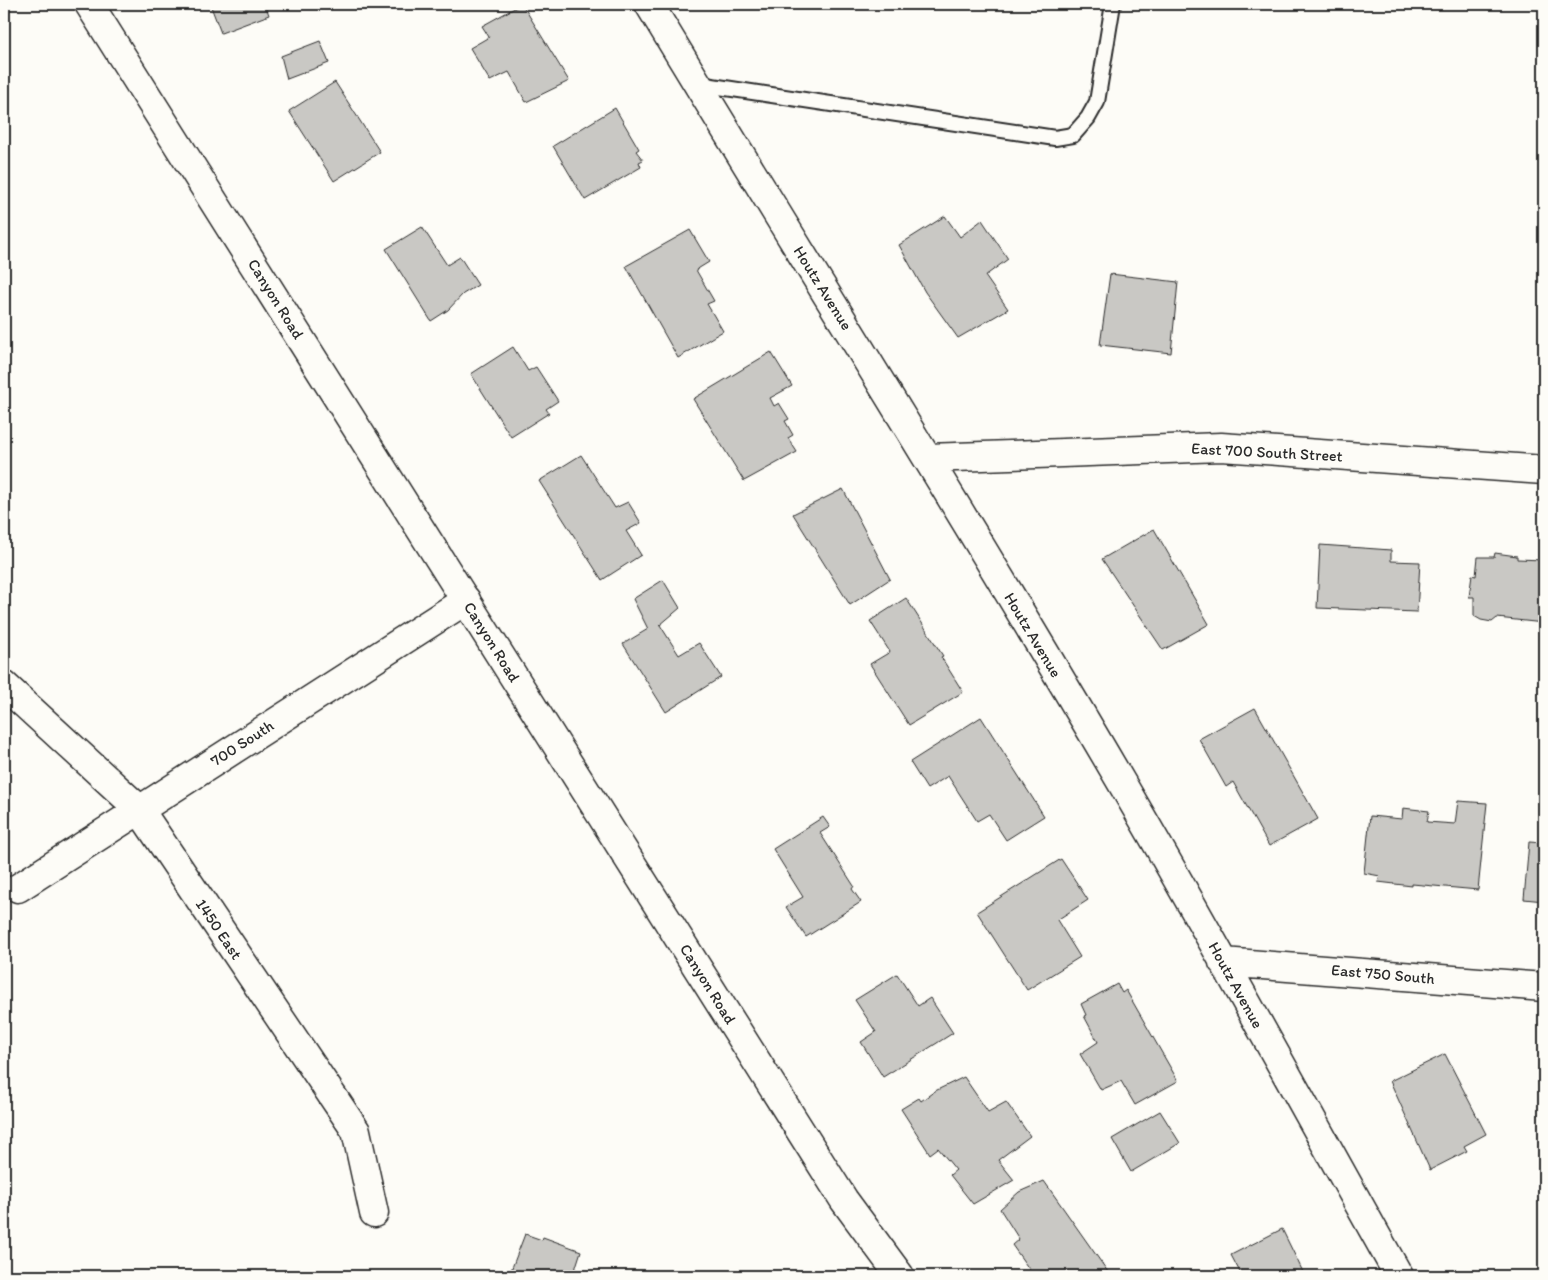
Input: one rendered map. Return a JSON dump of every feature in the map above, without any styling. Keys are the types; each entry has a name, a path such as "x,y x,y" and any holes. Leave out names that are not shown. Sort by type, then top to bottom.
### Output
{"street":[{"name":"Canyon Road","path":"89,4 844,1200 900,1276"},
{"name":"Houtz Avenue","path":"649,4 928,458 1142,818 1399,1276"},
{"name":"East 700 South Street","path":"928,458 1221,447 1544,470"},
{"name":"700 South","path":"18,888 466,600"},
{"name":"1450 East","path":"4,685 139,809 356,1131 374,1213"},
{"name":"East 750 South","path":"1223,962 1544,987"}],"lane":[{"path":"698,84 1055,138 1073,135 1088,118 1097,102 1113,4"}],"building":[{"path":"210,4 265,4 269,15 221,33"},
{"path":"522,4 569,81 526,102 509,72 490,81 470,48 489,37 482,26"},
{"path":"320,41 329,63 287,79 281,56"},
{"path":"335,82 380,152 334,181 289,111"},
{"path":"615,108 639,149 636,151 643,160 639,162 641,167 585,200 553,146"},
{"path":"945,216 960,237 982,220 1008,259 985,276 1008,309 958,338 925,292 899,245"},
{"path":"422,227 447,265 460,257 478,285 463,294 448,310 431,321 386,249"},
{"path":"690,230 709,262 696,270 714,301 707,304 723,331 678,358 626,266"},
{"path":"1110,274 1178,282 1171,353 1100,345"},
{"path":"513,347 528,371 536,367 558,401 546,409 549,413 511,437 471,374"},
{"path":"771,352 792,386 770,398 774,406 779,403 789,419 785,421 793,435 788,438 797,452 744,481 693,399"},
{"path":"581,455 615,508 628,502 641,523 626,531 641,555 602,580 539,481"},
{"path":"843,489 890,579 850,605 793,514"},
{"path":"1154,529 1209,624 1163,650 1102,559"},
{"path":"1320,545 1391,550 1391,561 1420,562 1417,612 1317,608"},
{"path":"1495,553 1517,556 1517,559 1544,560 1544,623 1497,618 1492,622 1481,620 1474,616 1474,597 1469,597 1472,575 1476,576 1478,557 1494,557"},
{"path":"663,580 680,608 660,625 679,655 699,643 721,677 666,712 623,644 648,629 633,599"},
{"path":"906,598 943,656 941,657 963,692 909,725 870,664 890,652 870,621"},
{"path":"1255,708 1318,819 1269,846 1233,782 1226,787 1199,739"},
{"path":"981,717 1044,816 1006,840 989,814 977,821 948,776 927,789 910,762"},
{"path":"1458,801 1487,803 1478,890 1378,882 1380,876 1364,873 1370,816 1402,819 1403,808 1429,811 1427,822 1455,824"},
{"path":"823,817 830,827 820,833 854,886 852,889 861,902 806,937 786,907 803,897 773,849"},
{"path":"1529,842 1544,843 1544,901 1524,899"},
{"path":"1061,859 1088,900 1057,920 1080,957 1027,990 977,912"},
{"path":"897,974 918,1006 930,998 953,1033 883,1077 861,1042 876,1032 855,1000"},
{"path":"1117,984 1122,993 1126,990 1178,1081 1135,1105 1121,1081 1101,1090 1080,1054 1098,1042 1084,1016 1086,1015 1081,1004"},
{"path":"1445,1054 1486,1134 1464,1146 1467,1151 1430,1170 1390,1081"},
{"path":"964,1077 988,1112 1006,1102 1030,1136 998,1160 1014,1180 973,1204 950,1175 956,1170 938,1148 930,1154 901,1109 919,1098 921,1101 935,1091"},
{"path":"1160,1111 1180,1143 1131,1172 1112,1139"},
{"path":"1044,1181 1108,1272 1104,1276 1034,1276 1012,1245 1019,1239 1000,1209 1019,1192"},
{"path":"1282,1229 1305,1276 1242,1276 1231,1255"},
{"path":"525,1234 542,1240 543,1237 581,1251 573,1276 514,1276 510,1273"}]}
